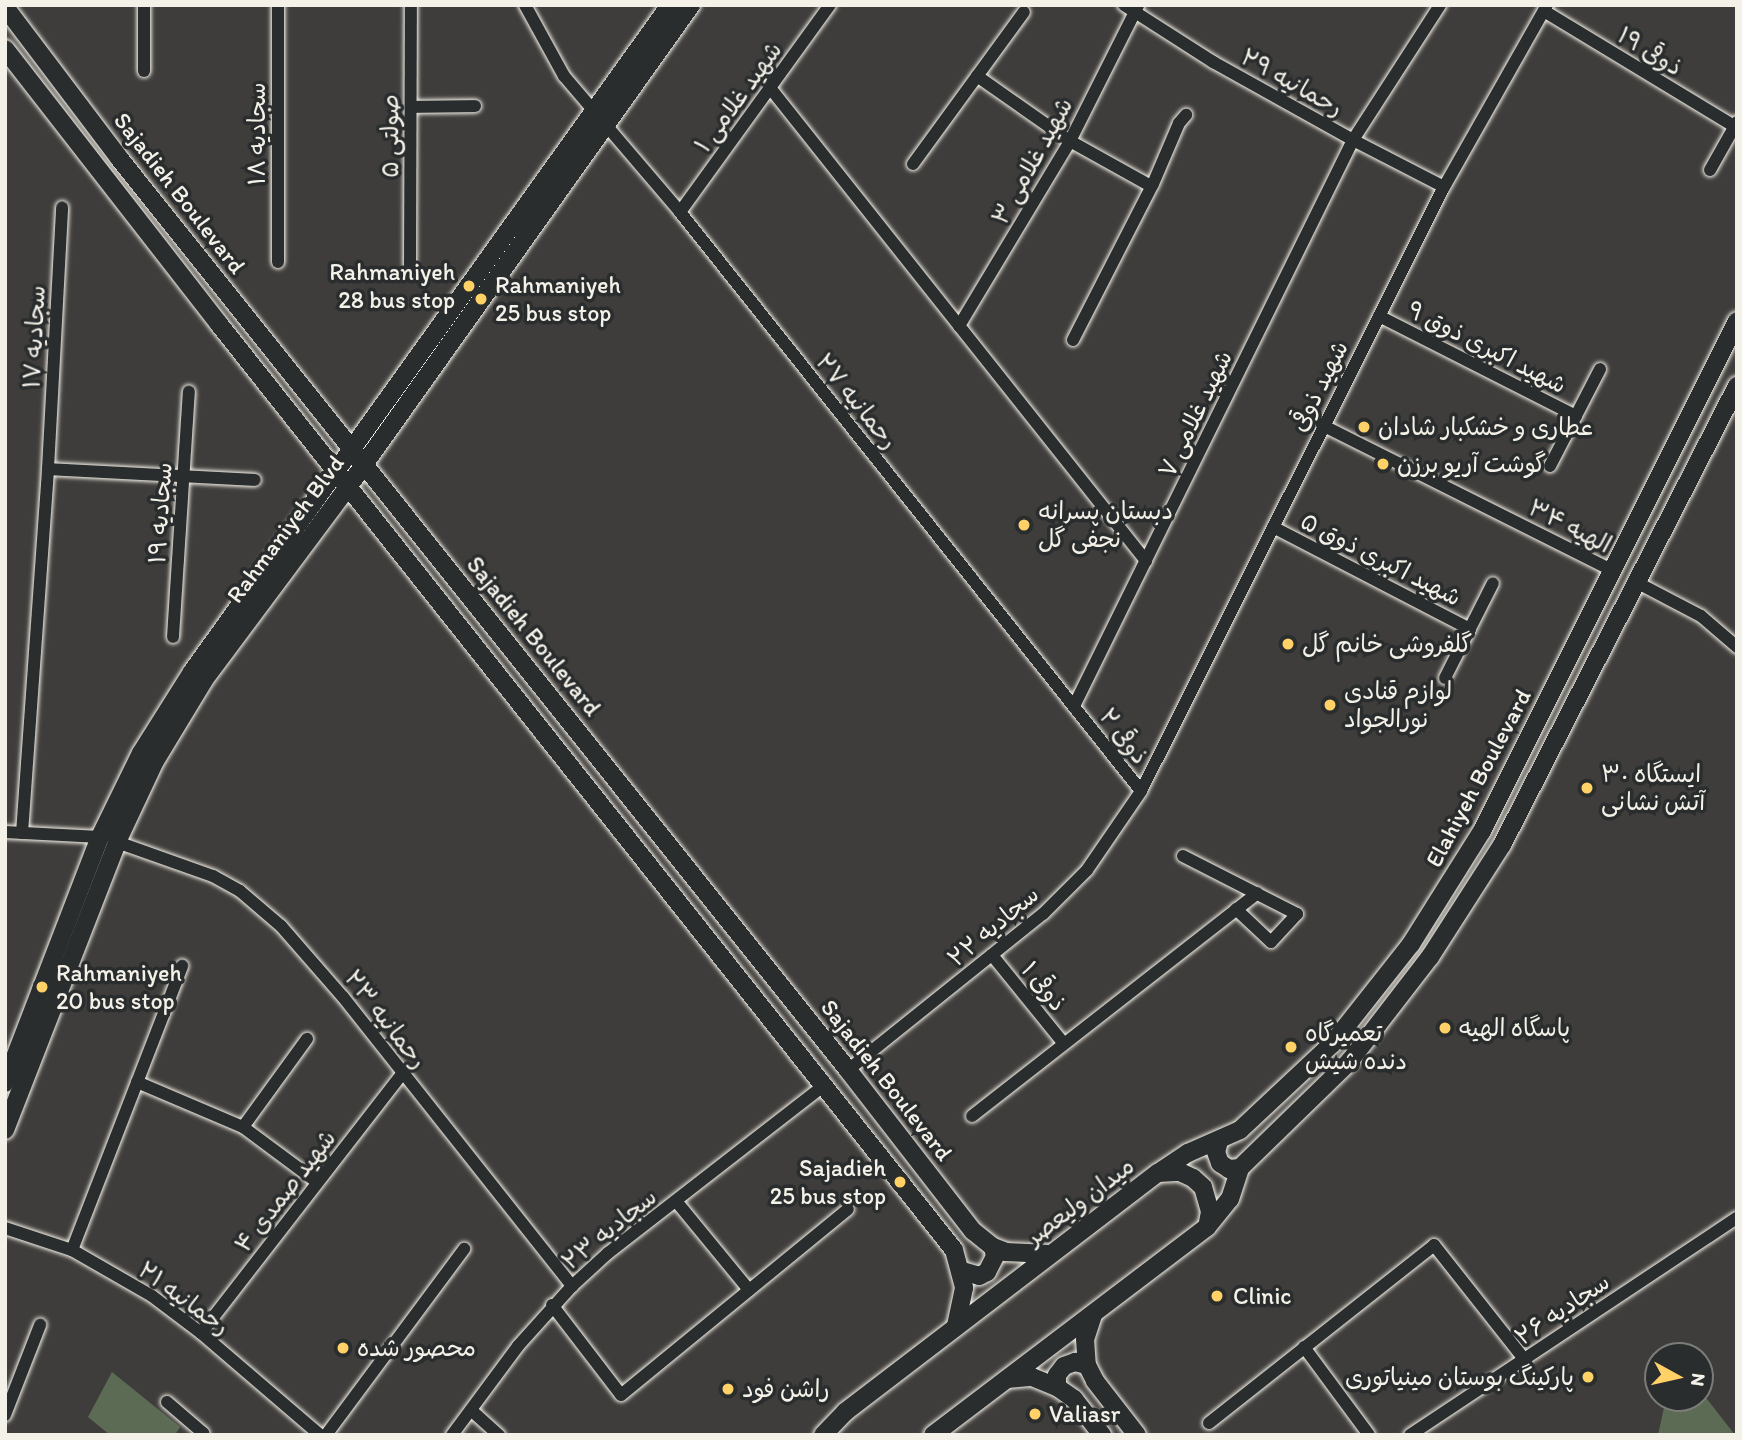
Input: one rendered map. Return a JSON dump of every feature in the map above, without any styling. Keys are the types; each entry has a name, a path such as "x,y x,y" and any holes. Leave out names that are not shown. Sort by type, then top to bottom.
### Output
{"main road":[{"name":"Rahmaniyeh Blvd","path":"5,1130 141,753 192,672 670,5"},
{"name":"Rahmaniyeh Blvd","path":"5,1083 109,839 204,680 348,487 691,5"},
{"name":"Sajadieh Boulevard","path":"5,7 119,158 848,1070 973,1231 993,1247"},
{"name":"Sajadieh Boulevard","path":"5,49 348,487 954,1250 962,1271 964,1303 956,1326"},
{"name":"Elahiyeh Boulevard","path":"1158,1173 1188,1153 1240,1130 1332,1044 1411,944 1482,831 1737,321"},
{"name":"Elahiyeh Boulevard","path":"1206,1227 1230,1199 1240,1168 1349,1062 1430,957 1502,845 1737,386"},
{"path":"1612,570 1636,582"},
{"path":"1219,1141 1216,1152 1220,1163 1229,1169 1240,1168"},
{"name":"میدان ولیعصر","path":"823,1435 845,1412 1158,1173 1180,1172 1203,1187 1210,1212 1206,1227"},
{"path":"933,1435 1206,1227"},
{"path":"993,1247 1016,1254 1049,1254"},
{"path":"962,1271 979,1276 988,1272 996,1256 993,1247"},
{"path":"1093,1315 1085,1339 1087,1365 1095,1381 1138,1435"},
{"path":"1057,1387 1057,1375 1064,1366 1076,1362 1087,1365"},
{"path":"1007,1379 1032,1377 1057,1387 1074,1399 1102,1435"},
{"path":"842,1435 845,1412"}],"street":[{"path":"144,5 144,71"},
{"name":"سجادیه ۱۸","path":"278,5 278,262"},
{"name":"صولتی ۵","path":"410,266 411,5"},
{"name":"رحمانیه ۲۷","path":"525,5 564,76 680,212 1074,706"},
{"name":"شهید غلامی ۱","path":"680,212 830,5"},
{"name":"شهید غلامی ۷","path":"1074,706 1353,140 1440,5"},
{"name":"رحمانیه ۲۹","path":"1132,8 1213,62 1444,187"},
{"name":"شهید غلامی ۳","path":"959,326 1070,141 1132,8"},
{"name":"ذوقی ۱۹","path":"1546,8 1735,124"},
{"name":"شهید ذوقی","path":"1141,791 1322,425 1444,187 1546,8"},
{"path":"913,164 1024,12"},
{"path":"977,76 1070,141 1151,186"},
{"path":"771,89 1146,561"},
{"path":"411,107 475,106"},
{"path":"1073,340 1151,186 1179,123 1186,115"},
{"path":"1710,170 1735,124"},
{"name":"سجادیه ۱۷","path":"22,833 62,207"},
{"name":"شهید اکبری ذوق ۹","path":"1379,316 1576,416"},
{"path":"1550,466 1600,369"},
{"name":"سجادیه ۱۹","path":"173,637 189,392"},
{"name":"الهیه ۳۴","path":"1322,425 1612,570"},
{"path":"47,469 255,480"},
{"name":"شهید اکبری ذوق ۵","path":"1273,527 1470,629"},
{"path":"1636,582 1701,616 1737,647"},
{"name":"شهید اکبری ذوق ۵","path":"1445,678 1493,583"},
{"name":"ذوقی ۲","path":"1074,706 1141,791"},
{"name":"سجادیه ۲۲","path":"848,1070 1043,914 1087,870 1141,791"},
{"name":"رحمانیه ۲۳","path":"5,832 109,839 183,863 240,891 281,926 343,996 572,1286"},
{"path":"1182,856 1297,914 1271,943 1236,909"},
{"path":"972,1116 1256,893"},
{"name":"ذوقی ۱","path":"992,955 1063,1044"},
{"path":"72,1250 182,967"},
{"path":"243,1127 307,1039"},
{"name":"شهید صمدی ۴","path":"201,1333 402,1074"},
{"path":"137,1082 243,1127 317,1182"},
{"name":"سجادیه ۲۳","path":"452,1435 552,1306 608,1252 823,1086"},
{"path":"676,1201 749,1290"},
{"path":"552,1306 621,1395 848,1209"},
{"name":"سجادیه ۲۶","path":"1410,1435 1737,1218"},
{"name":"رحمانیه ۲۱","path":"5,1228 72,1250 152,1296 201,1333 320,1435"},
{"path":"1209,1423 1434,1245 1524,1359"},
{"path":"326,1435 464,1250"},
{"path":"5,1415 40,1325"},
{"path":"1304,1347 1369,1435"},
{"path":"167,1402 203,1433 202,1435"},
{"path":"471,1410 499,1435"}],"green space":[{"path":"112,1372 180,1427 175,1435 110,1435 88,1417"},
{"path":"1714,1408 1735,1435 1658,1435 1663,1412 1714,1412"}],"place":[{"name":"Rahmaniyeh 28 bus stop","path":"469,286"},
{"name":"Rahmaniyeh 25 bus stop","path":"481,299"},
{"name":"عطاری و خشکبار شادان","path":"1364,427"},
{"name":"گوشت آریو برزن","path":"1383,464"},
{"name":"دبستان پسرانه نجفی گل","path":"1024,525"},
{"name":"گلفروشی خانم گل","path":"1288,644"},
{"name":"لوازم قنادی نورالجواد","path":"1330,705"},
{"name":"ایستگاه ۳۰ آتش نشانی","path":"1587,788"},
{"name":"Rahmaniyeh 20 bus stop","path":"42,987"},
{"name":"پاسگاه الهیه","path":"1445,1028"},
{"name":"تعمیرگاه دنده شیش","path":"1291,1047"},
{"name":"Sajadieh 25 bus stop","path":"900,1182"},
{"name":"Clinic","path":"1217,1296"},
{"name":"محصور شده","path":"343,1348"},
{"name":"پارکینگ بوستان مینیاتوری","path":"1588,1377"},
{"name":"راشن فود","path":"728,1389"},
{"name":"Valiasr","path":"1035,1414"}]}
